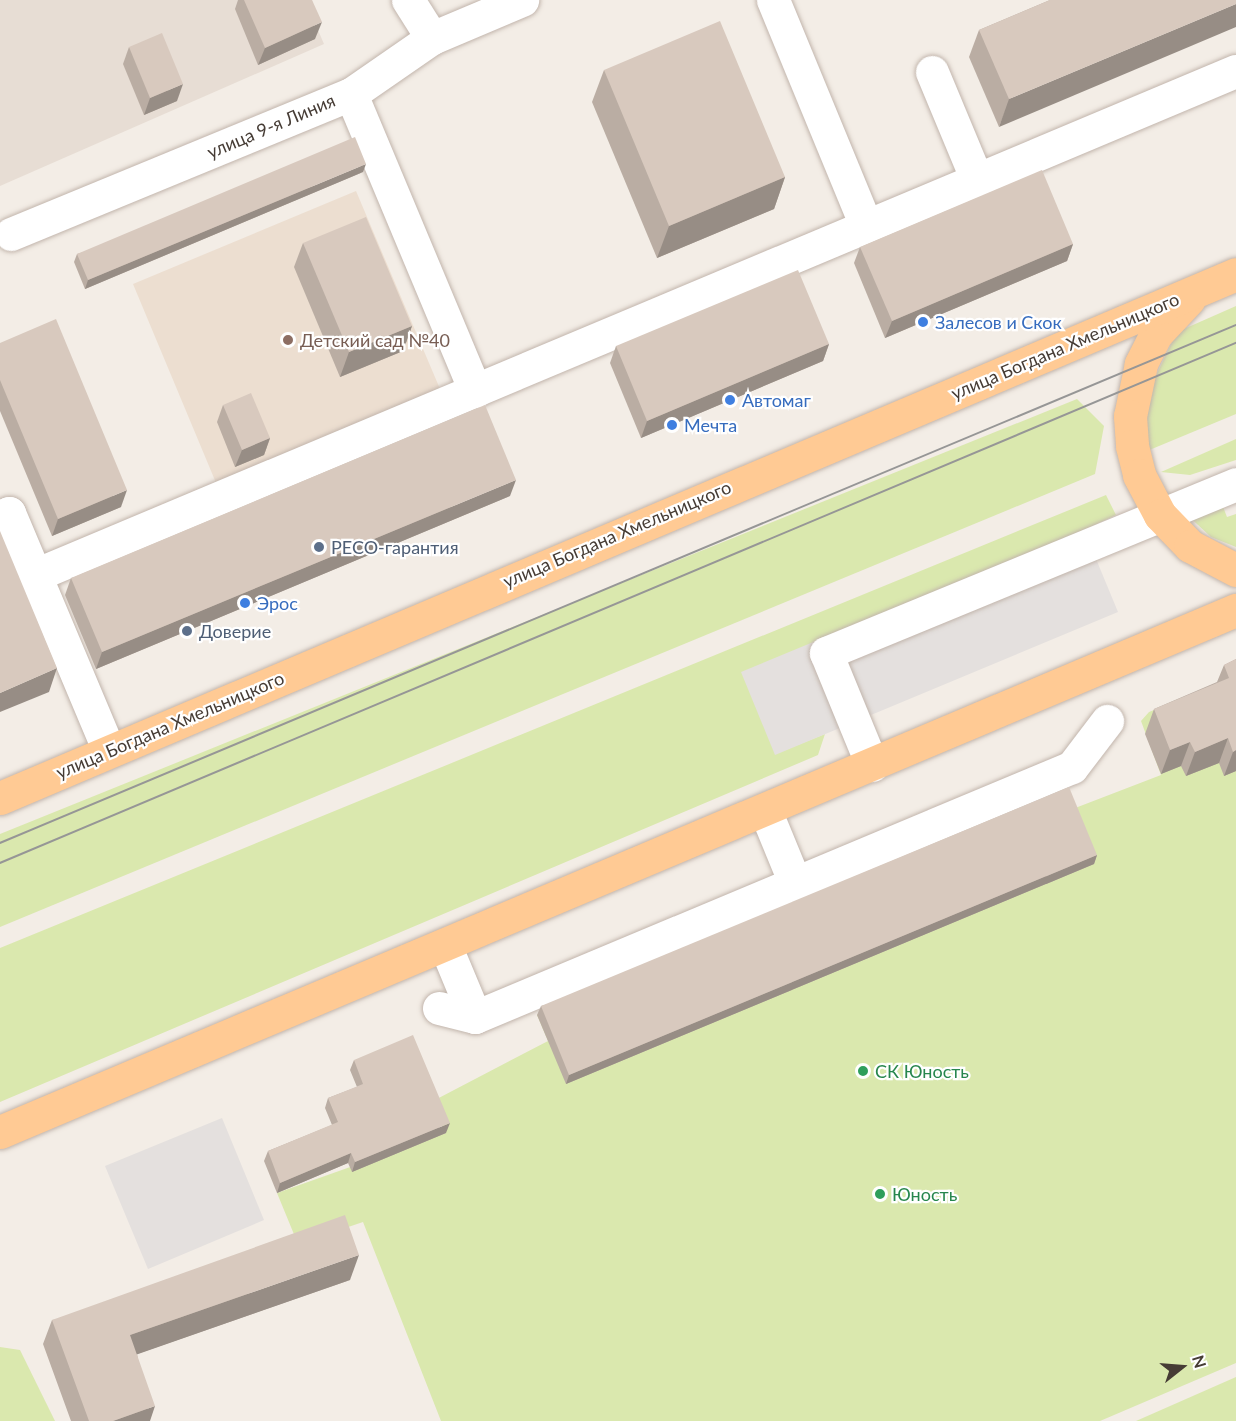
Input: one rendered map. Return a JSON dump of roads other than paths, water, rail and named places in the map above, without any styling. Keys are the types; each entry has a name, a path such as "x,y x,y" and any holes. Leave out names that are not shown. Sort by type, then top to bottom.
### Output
{"main road":[{"name":"улица Богдана Хмельницкого","path":"0,798 1236,274"},
{"path":"1205,287 1156,334 1134,386 1132,446 1139,475 1160,515 1190,546 1236,570"},
{"path":"0,1132 1236,610"}],"street":[{"path":"408,0 432,39"},
{"name":"улица 9-я Линия","path":"11,234 351,93 432,39 522,0"},
{"path":"773,0 866,226"},
{"path":"35,575 159,510 475,391 1236,71"},
{"path":"932,72 977,180"},
{"path":"351,93 475,391"},
{"path":"872,765 826,653 1236,484"},
{"path":"0,517 9,513 109,751"},
{"path":"440,1008 475,1017 1072,767 1107,721"},
{"path":"765,810 795,883"},
{"path":"445,945 475,1017"}],"tram line":[{"path":"0,843 1236,325"},
{"path":"0,863 1236,343"}],"place":[{"name":"Залесов и Скок","path":"923,322"},
{"name":"Детский сад №40","path":"288,340"},
{"name":"Автомаг","path":"730,400"},
{"name":"Мечта","path":"672,425"},
{"name":"РЕСО-гарантия","path":"319,547"},
{"name":"Эрос","path":"245,603"},
{"name":"Доверие","path":"187,631"},
{"name":"СК Юность","path":"863,1071"},
{"name":"Юность","path":"880,1194"}]}
